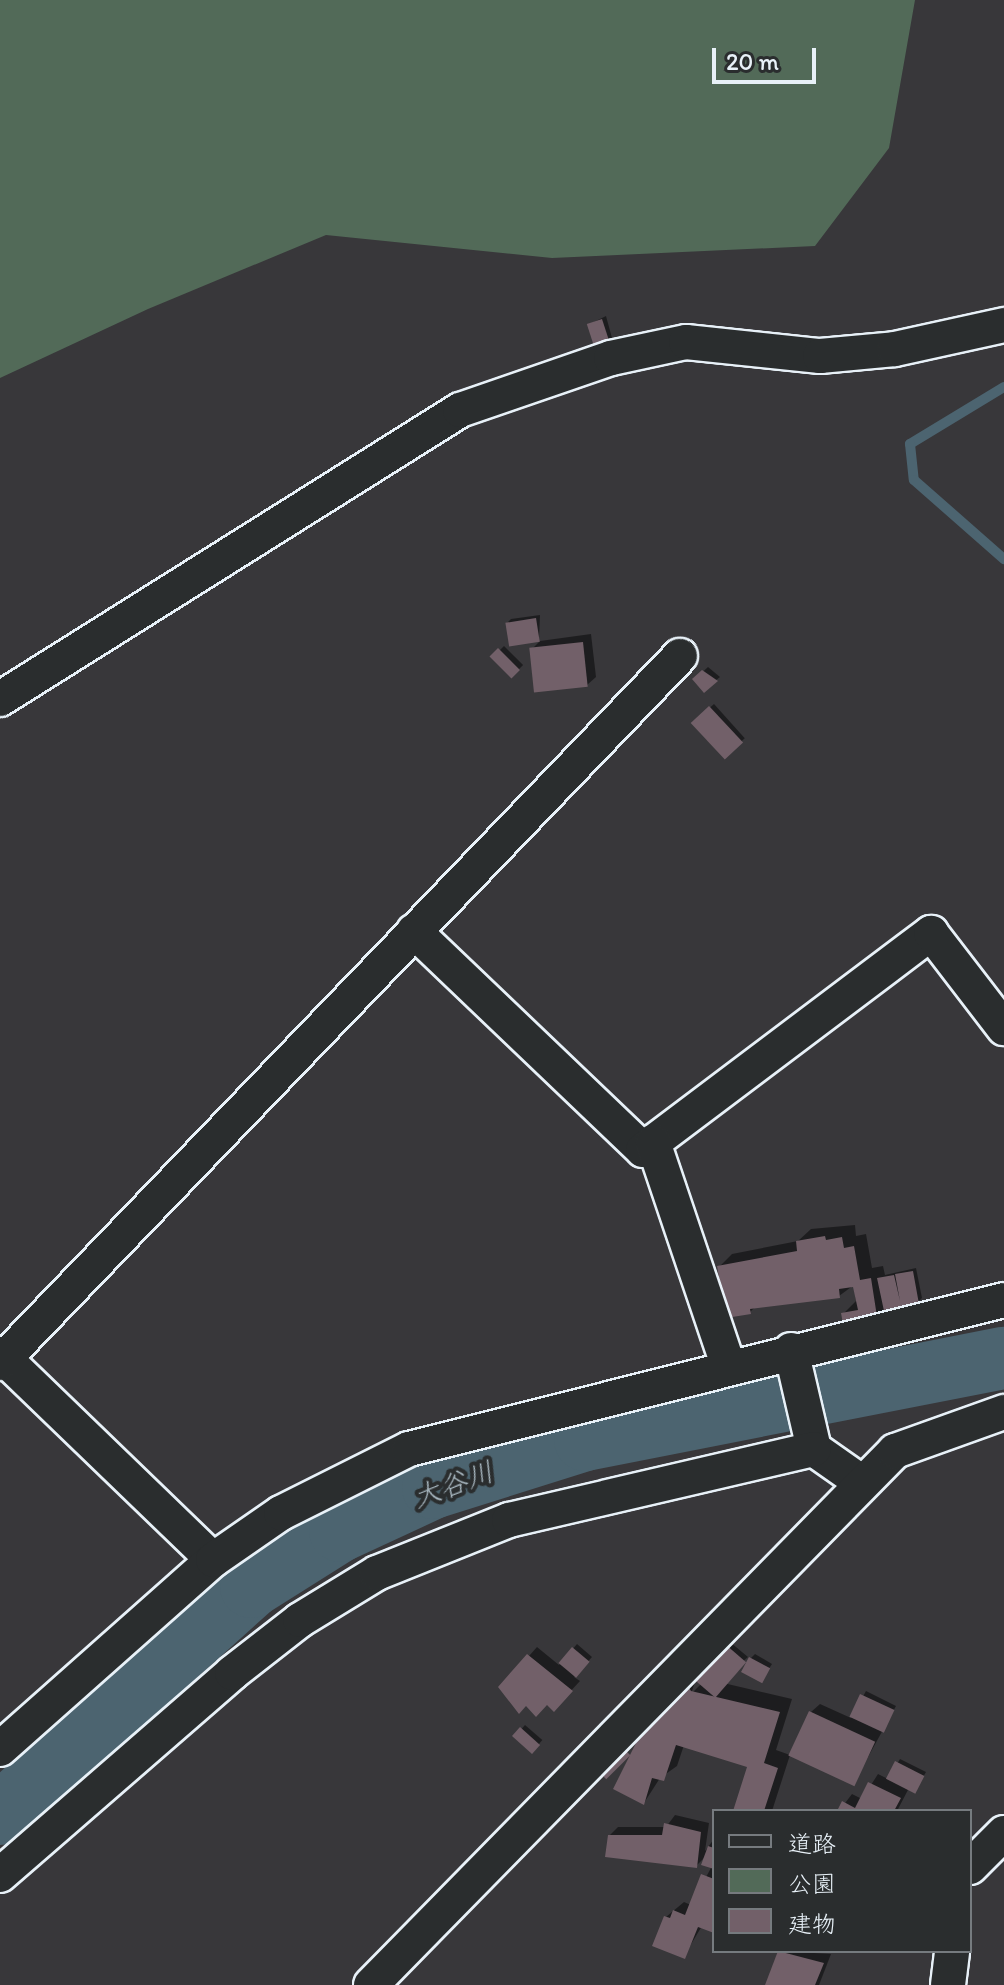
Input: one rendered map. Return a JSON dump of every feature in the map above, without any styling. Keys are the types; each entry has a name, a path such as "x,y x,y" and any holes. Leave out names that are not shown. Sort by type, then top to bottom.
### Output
{"street":[{"path":"0,699 460,410 611,358 686,342 820,356 895,349 1004,325"},
{"path":"213,1560 2,1358 680,656"},
{"path":"414,931 643,1150 931,933 1004,1028"},
{"path":"653,1142 729,1368"},
{"path":"0,1749 213,1560 281,1513 409,1449 791,1350 1004,1300"},
{"path":"791,1350 814,1449 861,1482"},
{"path":"371,1985 861,1482 895,1451 1004,1412"},
{"path":"0,1875 232,1673 300,1620 377,1573 509,1520 814,1449"},
{"path":"972,1865 1004,1833"},
{"path":"948,1985 952,1953"}],"green space":[{"path":"0,0 915,0 889,148 815,246 552,258 326,235 148,309 0,378"}],"building":[{"path":"602,319 610,343 595,348 587,324"},
{"path":"536,618 540,642 509,647 505,623"},
{"path":"583,642 588,687 534,692 529,648"},
{"path":"498,648 520,670 511,678 490,656"},
{"path":"702,670 718,681 704,693 692,679"},
{"path":"709,706 743,743 725,760 691,723"},
{"path":"825,1236 826,1240 842,1237 844,1248 854,1246 860,1280 871,1278 878,1323 844,1329 841,1313 858,1310 853,1287 839,1289 840,1298 750,1309 751,1314 726,1318 717,1266 797,1251 796,1241"},
{"path":"913,1271 919,1304 884,1311 877,1278 894,1275 900,1301 895,1274"},
{"path":"725,1644 746,1662 715,1698 694,1679"},
{"path":"572,1647 590,1662 576,1678 559,1663"},
{"path":"527,1654 573,1691 554,1712 547,1705 536,1717 526,1706 519,1714 498,1687"},
{"path":"749,1657 770,1668 762,1683 741,1672"},
{"path":"683,1678 691,1691 780,1712 764,1763 778,1768 765,1809 734,1809 747,1767 676,1745 664,1781 652,1778 644,1805 613,1789 654,1707"},
{"path":"860,1694 894,1710 884,1733 849,1717"},
{"path":"809,1711 875,1742 854,1786 788,1755"},
{"path":"520,1727 540,1745 532,1754 512,1736"},
{"path":"619,1744 630,1755 606,1779 595,1768"},
{"path":"895,1761 924,1776 915,1794 886,1779"},
{"path":"868,1782 901,1798 895,1809 838,1809 842,1801 855,1808"},
{"path":"664,1823 701,1832 697,1868 605,1857 608,1835 662,1835"},
{"path":"708,1846 712,1847 712,1868 701,1865"},
{"path":"701,1874 712,1878 712,1932 698,1927 685,1959 652,1946 664,1916 670,1918 673,1910 685,1915"},
{"path":"777,1953 824,1963 815,1985 765,1985"}],"waterway":[{"path":"1004,387 910,444 914,480 1004,559"},
{"name":"大谷川","path":"0,1814 251,1587 340,1531 433,1488 585,1440 1004,1358"}]}
